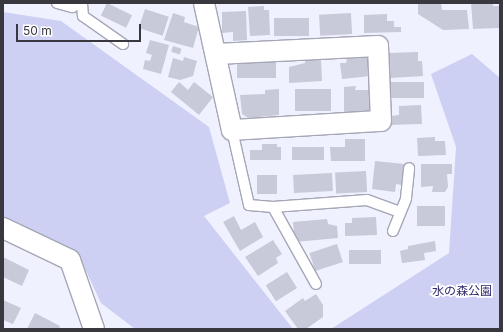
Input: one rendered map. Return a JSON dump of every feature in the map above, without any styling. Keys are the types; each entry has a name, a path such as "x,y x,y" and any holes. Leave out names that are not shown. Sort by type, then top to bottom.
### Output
{"street":[{"path":"204,3 232,130 381,121 378,46 216,54"},
{"path":"3,228 70,260 94,329"}],"lane":[{"path":"57,3 72,7 81,3 83,16 123,44"},
{"path":"232,130 249,205 273,207 367,200 400,212"},
{"path":"393,231 406,198 409,168"},
{"path":"273,207 316,284"}],"green space":[{"path":"3,12 61,21 209,127 230,203 204,216 293,329 135,329 101,303 79,256 3,218"},
{"name":"水の森公園","path":"472,54 500,78 500,329 331,329 449,253 456,147 431,74"}],"building":[{"path":"107,3 132,15 126,28 101,16"},
{"path":"418,3 441,3 442,10 467,10 469,29 443,30 418,14"},
{"path":"471,3 493,3 493,6 499,6 499,28 473,29"},
{"path":"264,6 264,10 269,10 270,35 250,36 248,7"},
{"path":"145,9 169,17 163,36 139,28"},
{"path":"246,11 247,40 233,41 233,32 222,33 222,12"},
{"path":"173,13 185,17 184,22 199,27 193,48 164,40"},
{"path":"351,13 352,34 320,36 319,15"},
{"path":"387,14 387,21 394,21 394,27 401,27 401,32 364,33 364,15"},
{"path":"274,18 309,18 309,36 274,36"},
{"path":"150,40 169,45 161,74 143,69 145,60 150,61 152,55 146,53"},
{"path":"173,46 182,49 180,54 171,52"},
{"path":"418,52 418,61 422,61 423,76 390,78 389,53"},
{"path":"184,57 197,61 193,76 180,80 168,77 173,58 183,61"},
{"path":"370,57 371,76 342,79 340,63 346,63 347,59"},
{"path":"305,60 321,60 322,81 289,83 289,67 305,63"},
{"path":"237,61 276,61 276,78 237,78"},
{"path":"179,82 188,90 194,82 213,97 199,115 171,92"},
{"path":"391,82 424,82 424,98 391,98"},
{"path":"356,86 355,90 375,90 374,112 344,113 344,87"},
{"path":"279,89 279,115 248,118 242,114 240,95 265,94 265,90"},
{"path":"295,89 331,89 331,111 295,111"},
{"path":"421,105 422,124 390,125 390,116 399,115 399,106"},
{"path":"435,137 435,141 445,141 446,155 418,156 417,138"},
{"path":"345,139 365,139 365,161 331,161 330,147 345,147"},
{"path":"262,144 277,144 277,147 281,147 281,160 250,160 250,150 262,150"},
{"path":"292,147 324,147 324,160 292,160"},
{"path":"375,161 404,164 402,185 396,184 395,192 372,189"},
{"path":"421,164 452,164 452,174 447,174 448,187 445,192 432,192 433,186 421,187"},
{"path":"366,171 367,192 336,194 335,173"},
{"path":"332,173 333,191 294,193 293,175"},
{"path":"257,175 277,175 277,194 257,194"},
{"path":"417,206 445,206 445,226 417,226"},
{"path":"234,216 241,230 255,222 263,237 240,251 223,222"},
{"path":"376,217 377,235 345,236 345,223 352,223 352,218"},
{"path":"327,219 328,224 337,226 338,238 295,242 293,222"},
{"path":"273,240 282,254 276,258 278,263 258,276 245,257"},
{"path":"435,241 436,251 424,253 425,260 402,263 400,251 408,249 408,246"},
{"path":"337,244 343,262 315,271 309,253"},
{"path":"349,250 381,250 381,264 349,264"},
{"path":"3,257 29,270 22,286 3,277"},
{"path":"287,272 297,288 276,301 266,285"},
{"path":"316,294 323,305 323,317 306,329 298,329 285,311 303,298 305,301"},
{"path":"3,300 21,308 13,324 3,320"},
{"path":"35,313 60,326 59,329 27,329"}]}
